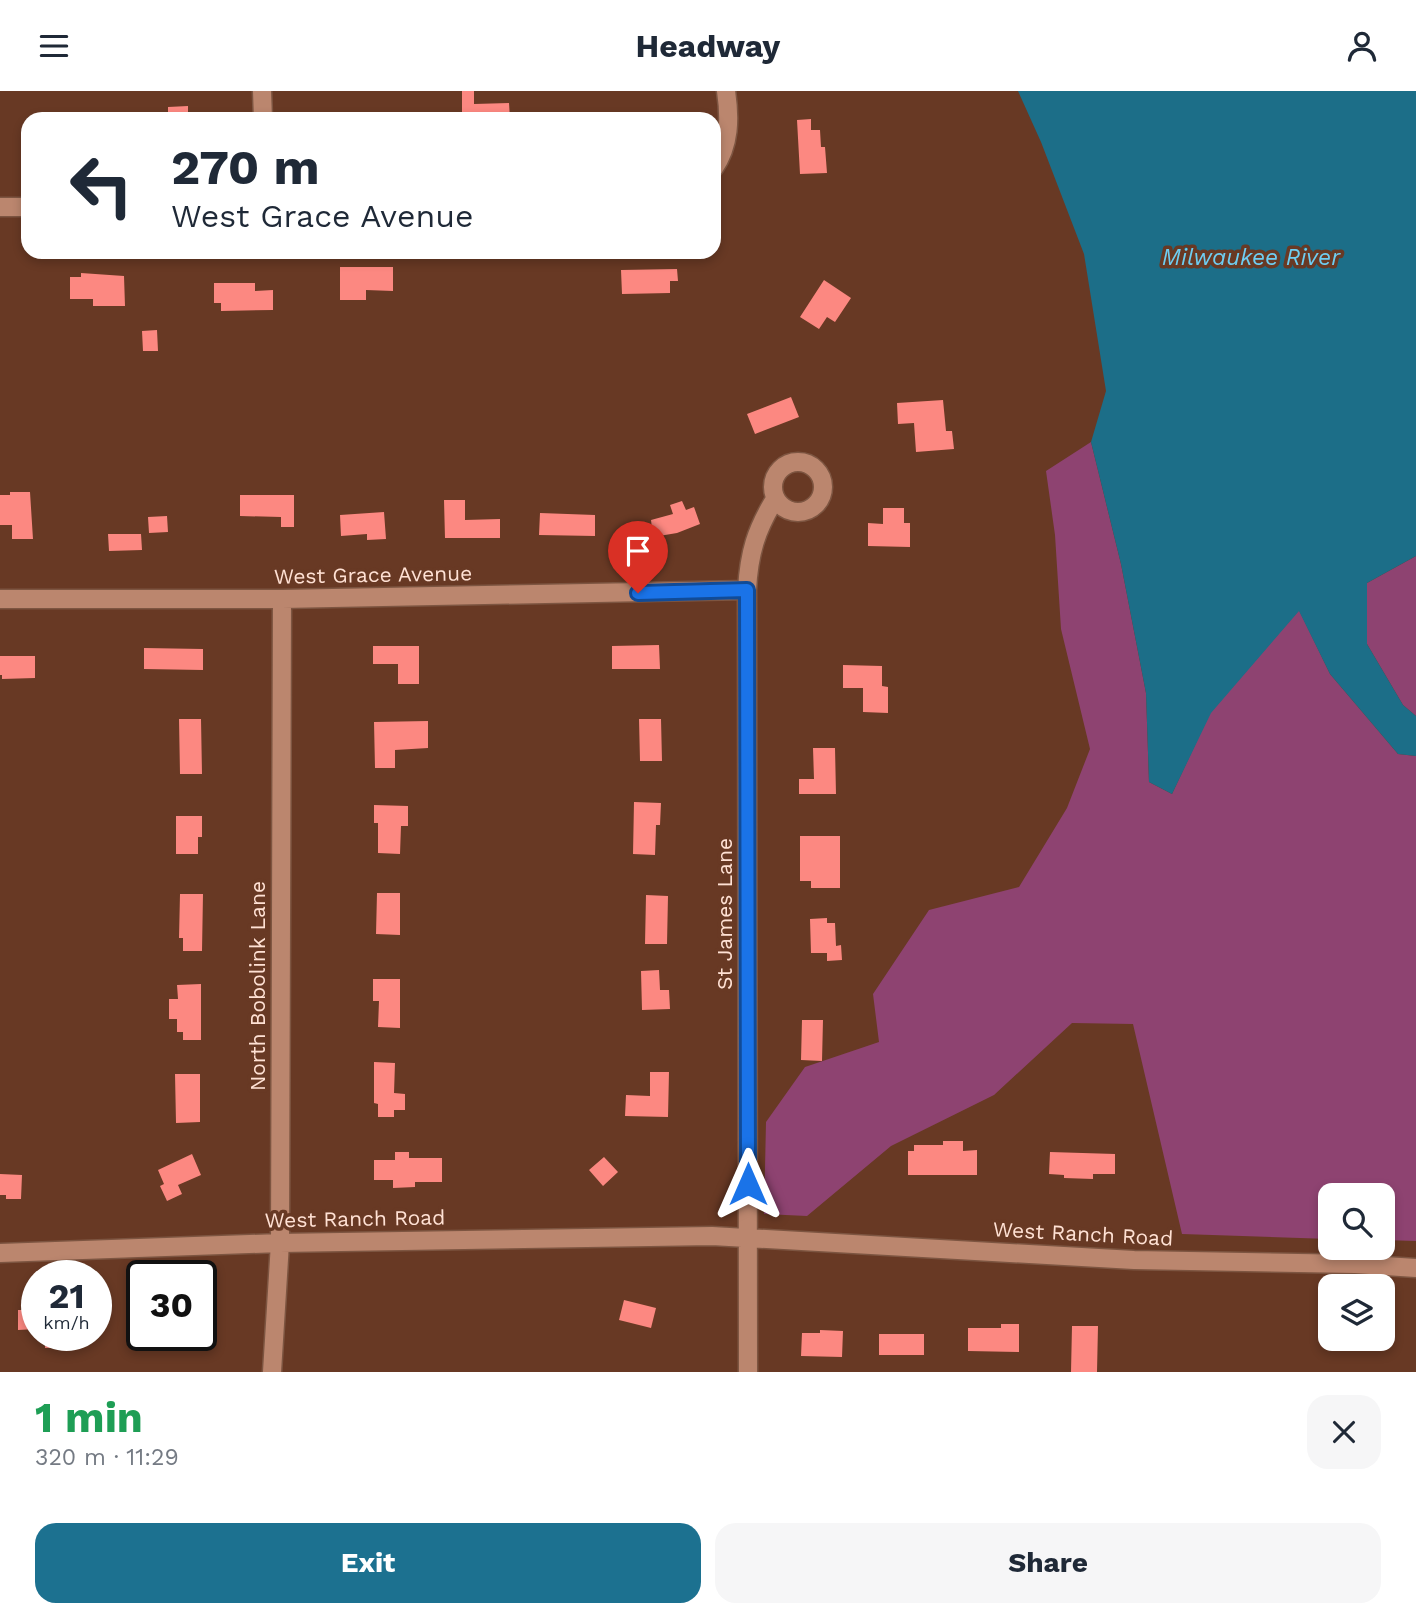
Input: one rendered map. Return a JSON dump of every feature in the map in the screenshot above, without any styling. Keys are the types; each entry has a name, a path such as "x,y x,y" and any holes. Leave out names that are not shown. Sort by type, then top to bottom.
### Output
{"street":[{"path":"262,91 263,112"},
{"path":"721,159 730,119 726,91"},
{"path":"0,207 21,207"},
{"name":"St James Lane","path":"748,1372 747,590 748,569 756,534 775,499"},
{"name":"West Grace Avenue","path":"0,600 282,600 747,590"},
{"name":"North Bobolink Lane","path":"272,1372 280,1243 282,600"},
{"name":"West Ranch Road","path":"0,1253 280,1243 712,1236 1133,1261 1355,1264 1416,1268"}],"shaded area":[{"path":"1091,442 1121,564 1146,693 1149,782 1172,794 1210,713 1299,610 1330,674 1398,754 1416,756 1416,1241 1395,1240 1395,1183 1318,1183 1318,1239 1182,1234 1133,1024 1072,1023 994,1095 891,1146 807,1216 764,1214 766,1122 805,1067 879,1042 873,994 929,910 1019,887 1067,808 1090,749 1061,629 1055,535 1046,471"},
{"path":"1416,556 1416,716 1403,705 1367,644 1367,583"}],"water":[{"name":"Milwaukee River","path":"1018,91 1416,91 1416,556 1367,583 1367,644 1403,705 1416,716 1416,756 1398,754 1330,674 1299,611 1211,713 1172,794 1149,782 1146,693 1121,564 1091,442 1106,391 1084,254 1041,142"}],"building":[{"path":"462,91 474,91 474,104 509,103 510,112 462,112"},
{"path":"188,106 188,112 168,112 168,107"},
{"path":"811,119 811,130 820,130 821,147 825,147 827,173 800,174 797,120"},
{"path":"340,267 393,267 393,291 366,290 366,300 340,300"},
{"path":"677,269 678,281 670,281 670,293 622,294 621,270"},
{"path":"81,273 124,276 125,306 93,306 93,299 70,299 70,277 81,277"},
{"path":"824,280 851,298 835,322 827,317 819,329 800,317"},
{"path":"214,283 255,283 255,291 273,290 273,310 221,311 221,303 214,303"},
{"path":"157,330 158,351 143,351 142,331"},
{"path":"791,397 799,417 755,434 747,414"},
{"path":"943,400 946,431 952,431 954,449 916,452 914,423 898,424 897,403"},
{"path":"10,492 30,492 33,539 12,539 12,525 0,525 0,495 10,495"},
{"path":"240,495 294,495 294,527 281,527 281,517 240,516"},
{"path":"444,500 465,500 465,520 500,519 500,538 445,538"},
{"path":"682,501 686,510 694,507 700,524 677,533 653,537 651,520 673,514 670,505"},
{"path":"883,508 904,508 904,523 910,523 910,547 868,546 868,523 883,524"},
{"path":"384,512 386,539 367,540 367,534 341,536 340,515"},
{"path":"540,513 595,515 595,536 539,535"},
{"path":"167,516 168,532 149,533 148,517"},
{"path":"108,534 141,534 142,550 109,551"},
{"path":"659,645 660,669 612,669 612,646"},
{"path":"373,646 419,646 419,684 398,684 398,664 373,664"},
{"path":"144,648 203,649 203,670 144,669"},
{"path":"0,656 35,656 35,678 2,679"},
{"path":"843,665 882,666 882,686 888,687 888,713 863,712 863,688 843,688"},
{"path":"179,719 201,719 202,774 180,774"},
{"path":"639,719 661,719 662,761 640,761"},
{"path":"428,721 428,748 395,750 395,768 375,768 374,722"},
{"path":"813,748 835,748 836,794 799,794 799,779 814,779"},
{"path":"634,802 661,803 660,825 656,825 655,855 633,854"},
{"path":"374,805 408,806 408,826 401,826 400,854 378,853 378,823 374,823"},
{"path":"176,816 202,816 202,837 198,837 198,854 176,854"},
{"path":"800,836 840,836 840,888 811,888 811,881 800,881"},
{"path":"377,893 400,893 400,935 376,934"},
{"path":"180,894 203,894 202,951 183,951 183,938 179,938"},
{"path":"646,895 668,896 667,944 645,944"},
{"path":"827,918 827,923 835,923 836,946 841,945 842,960 827,961 827,953 811,953 810,919"},
{"path":"659,970 660,990 669,990 670,1009 642,1010 641,971"},
{"path":"373,979 400,979 400,1028 378,1027 379,1001 373,1001"},
{"path":"201,984 201,1040 183,1040 183,1032 177,1032 177,1019 169,1019 169,999 178,999 177,985"},
{"path":"802,1020 823,1020 822,1061 801,1060"},
{"path":"374,1062 395,1063 394,1093 405,1094 405,1110 394,1110 394,1117 378,1117 378,1104 374,1103"},
{"path":"650,1072 669,1072 668,1117 625,1116 626,1095 650,1096"},
{"path":"175,1074 200,1074 200,1122 176,1123"},
{"path":"943,1141 963,1141 963,1151 977,1150 977,1175 908,1175 908,1151 914,1151 914,1145 943,1145"},
{"path":"395,1152 409,1152 409,1158 442,1158 442,1182 415,1182 415,1187 393,1188 393,1180 374,1180 374,1160 395,1160"},
{"path":"1050,1152 1115,1154 1115,1174 1093,1174 1093,1179 1064,1178 1064,1175 1049,1174"},
{"path":"192,1154 201,1175 178,1185 182,1194 167,1201 160,1186 164,1184 158,1170"},
{"path":"604,1157 618,1172 603,1186 589,1170"},
{"path":"0,1174 22,1175 21,1199 6,1199 6,1195 0,1195"},
{"path":"624,1300 656,1308 651,1328 619,1320"},
{"path":"18,1310 21,1310 21,1330 18,1330"},
{"path":"1001,1324 1019,1324 1019,1352 968,1351 968,1328 1001,1328"},
{"path":"1072,1326 1098,1326 1097,1372 1071,1372"},
{"path":"820,1330 843,1331 842,1357 801,1356 802,1333 820,1333"},
{"path":"879,1334 924,1334 924,1355 879,1355"}],"route":[{"path":"638,593 747,590 748,1184"}]}
